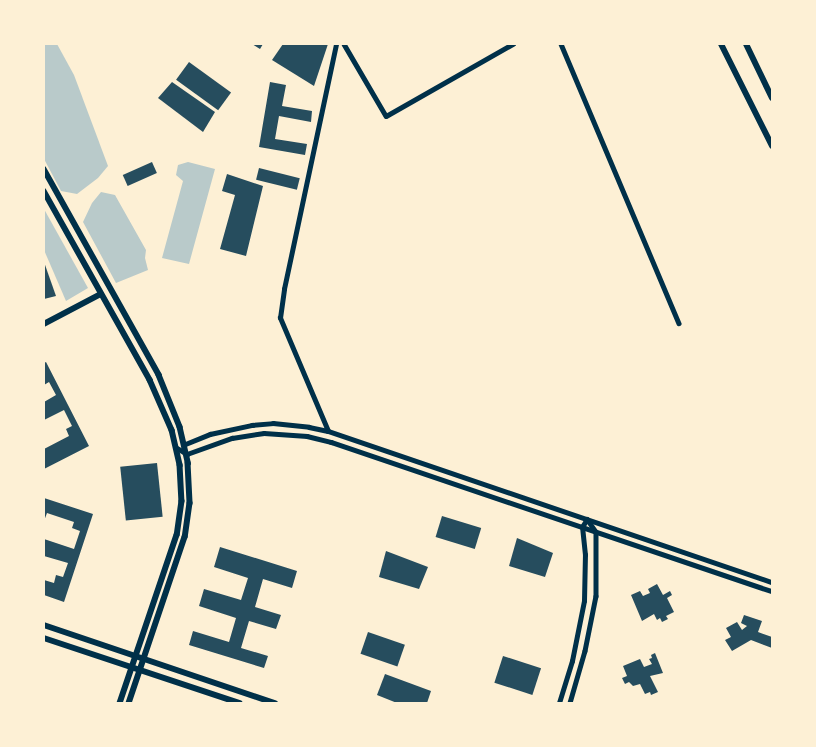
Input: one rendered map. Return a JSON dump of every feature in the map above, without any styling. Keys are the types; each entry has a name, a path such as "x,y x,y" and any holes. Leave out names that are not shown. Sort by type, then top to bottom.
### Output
{"main road":[{"path":"721,44 772,146"},
{"path":"746,44 772,98"}],"street":[{"path":"328,431 280,318 284,289 336,44"},
{"path":"344,44 386,116 513,44"},
{"path":"561,44 679,323"},
{"path":"44,169 146,351 177,418 187,454 190,484 188,526 129,703"},
{"path":"44,191 150,380 168,421 177,448 182,484 177,535 120,703"},
{"path":"44,324 102,294"},
{"path":"168,421 177,418"},
{"path":"177,448 223,430 252,425 292,424 328,431 772,582"},
{"path":"177,448 187,454 247,435 307,436 331,442 772,591"},
{"path":"559,703 572,661 584,601 585,555 582,527 587,519"},
{"path":"570,703 585,652 596,596 596,532 587,519"},
{"path":"44,626 275,703"},
{"path":"44,638 239,703"}],"shaded area":[{"path":"44,44 57,44 74,75 108,166 98,178 77,194 61,191 44,159"},
{"path":"188,162 215,169 189,264 162,258 183,181 176,175 178,165"},
{"path":"101,192 115,195 146,250 145,258 148,270 116,283 83,222 92,203"},
{"path":"44,209 88,288 66,301 44,250"}],"building":[{"path":"252,44 263,44 260,49"},
{"path":"283,44 328,44 314,86 272,60"},
{"path":"189,62 231,93 218,110 176,80"},
{"path":"172,82 215,112 203,132 158,98"},
{"path":"270,82 286,85 282,106 312,111 311,122 279,116 275,139 307,144 305,155 259,147"},
{"path":"152,162 157,173 128,186 123,175"},
{"path":"259,168 300,178 297,190 256,180"},
{"path":"227,174 263,186 246,256 220,249 235,195 222,191"},
{"path":"44,262 56,296 44,299"},
{"path":"46,362 89,446 44,469 44,449 69,436 66,429 72,426 64,410 44,420 44,402 56,395 49,382 44,385 44,363"},
{"path":"157,463 163,517 126,521 120,467"},
{"path":"44,498 93,514 64,602 44,595 44,580 54,583 56,575 63,577 68,563 44,556 44,539 74,549 80,531 72,528 74,522 47,513 44,521"},
{"path":"442,516 481,528 475,549 436,537"},
{"path":"517,538 553,553 545,577 509,566"},
{"path":"220,547 297,571 292,588 263,579 255,607 281,615 276,629 249,621 241,648 268,656 264,668 189,645 193,631 229,642 236,618 199,606 204,589 241,600 248,578 214,567"},
{"path":"386,551 428,567 419,589 379,577"},
{"path":"657,584 663,595 670,591 672,595 667,598 674,612 666,616 668,619 662,622 660,618 657,620 654,614 642,621 631,595 640,591 643,596 650,593 648,589"},
{"path":"744,615 762,621 758,632 772,637 772,648 751,640 732,651 725,640 731,637 726,628 737,622 742,630 747,626 741,623"},
{"path":"368,632 405,645 397,666 361,654"},
{"path":"655,653 663,673 650,676 658,692 651,695 650,692 645,694 640,684 633,686 629,682 625,684 622,678 627,676 623,666 640,659 644,667 652,664 649,659"},
{"path":"503,656 541,668 532,695 494,683"},
{"path":"385,674 431,691 427,703 397,703 377,695"}]}
